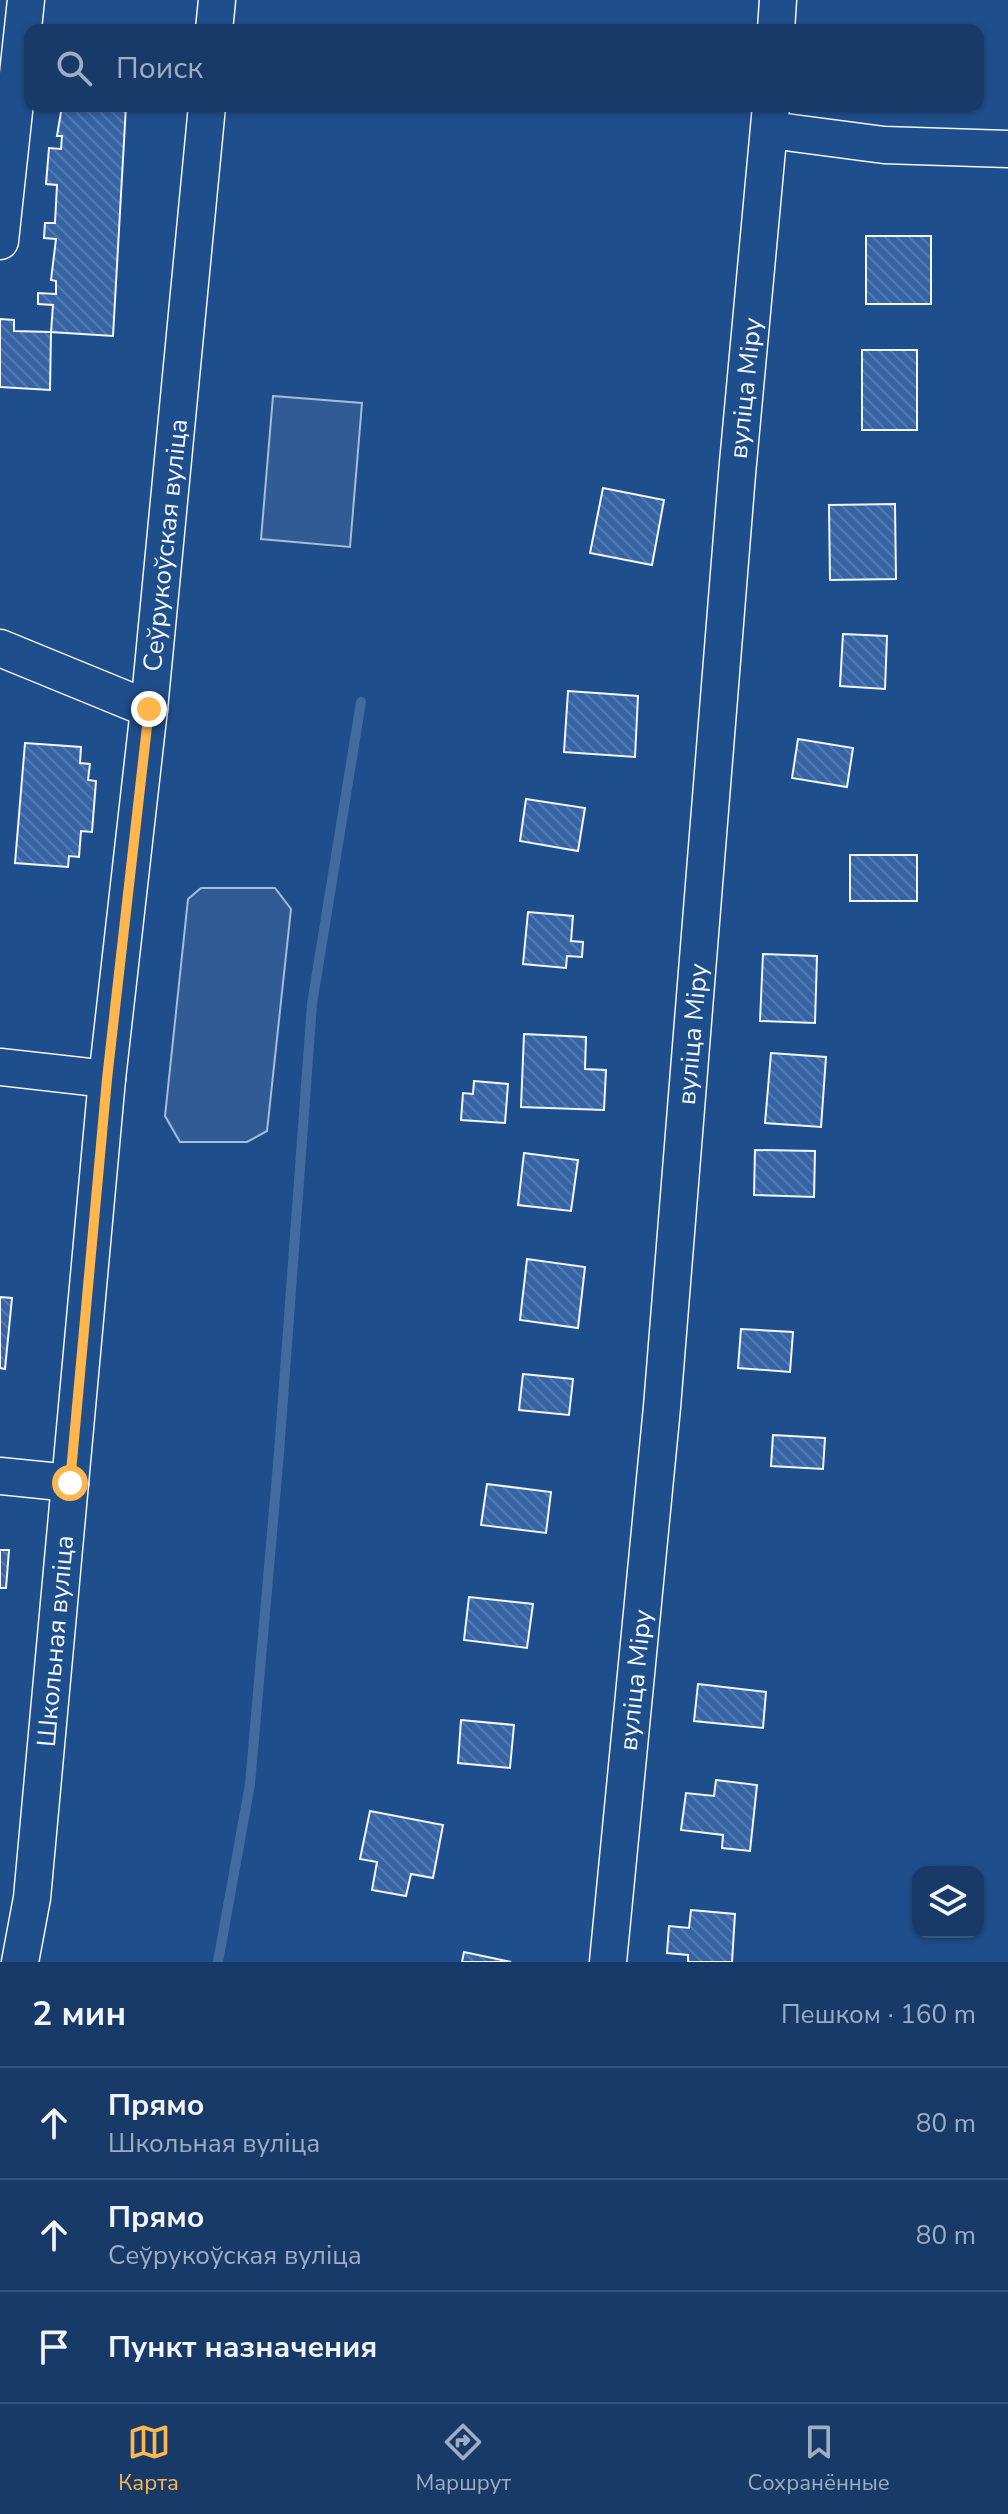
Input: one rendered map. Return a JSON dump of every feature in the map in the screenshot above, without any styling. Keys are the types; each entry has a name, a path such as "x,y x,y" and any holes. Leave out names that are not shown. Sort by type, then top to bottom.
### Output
{"street":[{"path":"0,241 26,0"},
{"path":"215,24 217,0"},
{"path":"776,24 778,0"},
{"name":"Сеўрукоўская вуліца","path":"107,1079 149,709 206,112"},
{"path":"771,118 884,145 1008,149"},
{"name":"вуліца Міру","path":"608,1962 662,1407 737,474 771,118"},
{"path":"0,648 149,709"},
{"path":"0,1067 107,1079"},
{"name":"Школьная вуліца","path":"20,1962 32,1898 107,1079"},
{"path":"0,1476 70,1483"}],"shaded area":[{"path":"273,396 362,403 350,547 261,539"},
{"path":"201,888 275,888 291,909 267,1131 247,1142 180,1142 165,1116 188,899"}],"building":[{"path":"61,112 126,112 113,336 51,332 53,305 38,304 38,293 56,294 56,281 51,280 56,239 44,238 45,223 55,223 57,185 46,184 49,148 61,149 62,136 57,136"},
{"path":"866,236 931,236 931,304 866,304"},
{"path":"0,319 14,320 14,331 51,332 50,390 0,387"},
{"path":"862,350 917,350 917,430 862,430"},
{"path":"603,488 664,500 652,565 590,553"},
{"path":"895,504 896,579 830,580 829,505"},
{"path":"843,634 887,636 885,689 840,686"},
{"path":"568,691 638,696 635,757 564,752"},
{"path":"798,739 853,748 847,787 792,778"},
{"path":"25,743 81,747 80,763 90,764 88,780 96,781 92,832 81,831 79,857 69,856 68,867 15,863"},
{"path":"526,799 585,808 578,851 520,841"},
{"path":"850,855 917,855 917,901 850,901"},
{"path":"528,912 573,916 571,941 583,942 582,957 567,956 566,968 523,964"},
{"path":"763,954 817,956 815,1023 760,1021"},
{"path":"524,1034 586,1037 585,1069 606,1070 604,1110 521,1107"},
{"path":"771,1053 826,1057 821,1127 765,1123"},
{"path":"474,1081 508,1084 505,1123 461,1120 463,1093 473,1094"},
{"path":"755,1150 815,1151 814,1197 754,1195"},
{"path":"524,1153 578,1160 571,1211 518,1205"},
{"path":"527,1259 585,1267 578,1328 520,1320"},
{"path":"0,1297 12,1298 5,1369 0,1368"},
{"path":"741,1329 793,1332 790,1372 738,1368"},
{"path":"523,1374 573,1379 569,1415 519,1410"},
{"path":"773,1435 825,1438 823,1469 771,1466"},
{"path":"487,1484 551,1492 546,1533 481,1525"},
{"path":"0,1550 9,1550 6,1588 0,1588"},
{"path":"469,1597 533,1604 527,1648 464,1640"},
{"path":"698,1684 766,1692 763,1728 694,1721"},
{"path":"461,1720 514,1725 510,1768 458,1763"},
{"path":"716,1780 757,1785 750,1851 722,1848 723,1835 681,1830 686,1793 714,1796"},
{"path":"370,1811 443,1825 433,1878 411,1874 406,1896 372,1890 377,1862 360,1859"},
{"path":"691,1910 735,1914 732,1962 688,1962 688,1955 667,1953 669,1926 689,1928"},
{"path":"464,1952 511,1962 462,1962"}],"waterway":[{"path":"218,1962 250,1784 279,1453 312,1004 361,702"}],"route":[{"path":"70,1483 107,1079 149,709"}]}
